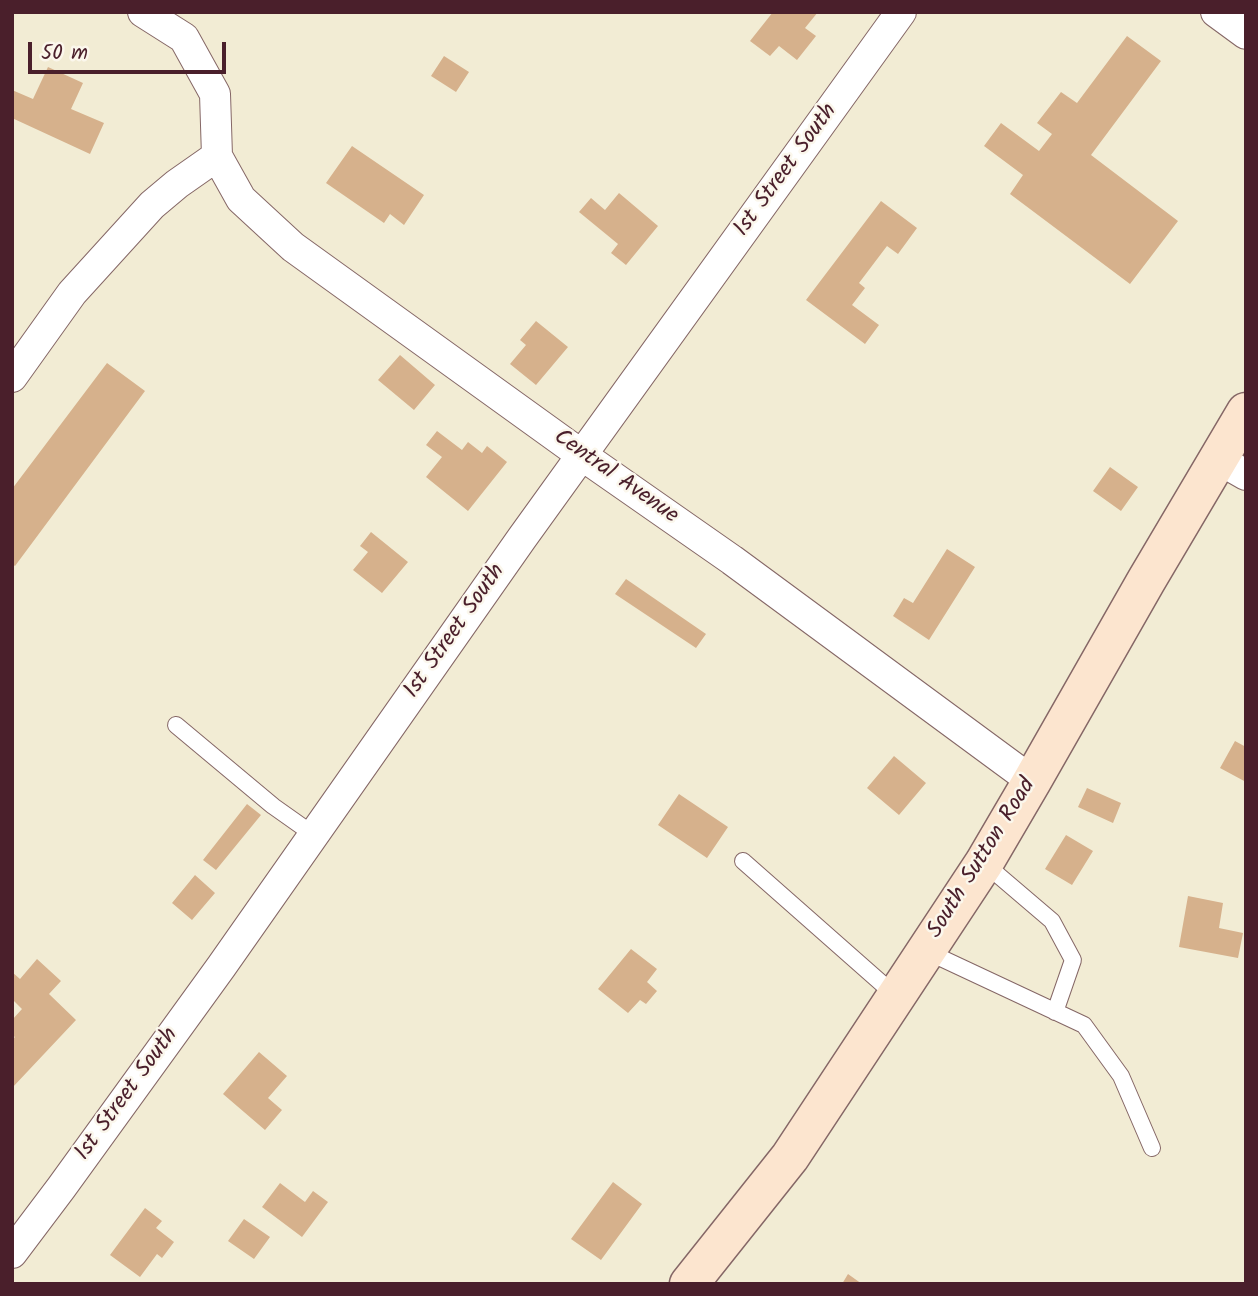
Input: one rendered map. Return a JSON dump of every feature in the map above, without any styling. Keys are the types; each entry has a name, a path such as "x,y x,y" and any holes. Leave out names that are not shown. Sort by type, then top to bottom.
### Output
{"main road":[{"name":"South Sutton Road","path":"689,1284 790,1157 984,863 1146,581 1232,467 1246,412"}],"street":[{"path":"12,377 72,293 152,205 217,156 215,94 184,38 143,12"},
{"name":"1st Street South","path":"12,1253 901,12"},
{"path":"1216,12 1246,34"},
{"name":"Central Avenue","path":"217,156 241,199 293,247 732,560 1032,781"}],"lane":[{"path":"177,725 273,806 314,835"},
{"path":"743,861 896,996"},
{"path":"984,863 1052,921 1073,960 1055,1012"},
{"path":"926,951 1084,1025 1121,1076 1152,1147"}],"building":[{"path":"773,12 818,12 805,28 816,36 797,60 779,46 770,56 750,41"},
{"path":"1127,36 1161,61 1091,155 1178,221 1130,284 1010,194 1023,175 984,146 1001,123 1039,151 1052,134 1037,123 1061,92 1077,103"},
{"path":"444,56 469,72 456,92 431,76"},
{"path":"48,67 83,83 71,109 104,123 90,154 12,118 12,90 33,99"},
{"path":"352,146 424,195 404,225 390,214 384,223 326,183"},
{"path":"619,193 658,226 626,265 611,253 618,244 579,212 591,198 605,210"},
{"path":"881,201 917,228 898,254 887,246 859,283 865,288 852,305 879,325 865,344 806,300"},
{"path":"536,321 568,347 536,385 510,364 526,345 520,340"},
{"path":"400,355 435,385 414,410 378,380"},
{"path":"107,363 145,391 15,566 12,564 12,489"},
{"path":"437,431 462,450 468,442 482,453 487,446 507,462 468,511 426,477 442,457 426,445"},
{"path":"1110,467 1138,487 1121,511 1093,491"},
{"path":"371,532 408,562 382,593 353,570 368,552 360,546"},
{"path":"947,549 975,567 929,640 893,616 904,598 913,603"},
{"path":"626,579 706,634 696,648 615,594"},
{"path":"1235,741 1246,747 1246,782 1220,768"},
{"path":"894,756 926,783 899,815 867,788"},
{"path":"1087,788 1121,803 1113,823 1078,807"},
{"path":"679,794 728,827 707,858 658,825"},
{"path":"247,804 261,815 216,870 203,860"},
{"path":"1066,835 1093,851 1072,885 1045,869"},
{"path":"195,875 215,893 192,920 172,903"},
{"path":"1188,896 1223,903 1219,928 1243,933 1238,958 1179,947"},
{"path":"631,949 657,969 647,982 657,991 646,1004 640,1000 628,1013 598,989"},
{"path":"37,959 61,981 49,994 76,1020 12,1088 12,1040 15,1037 12,1035 12,1020 22,1009 12,999 12,972 20,979"},
{"path":"259,1052 287,1076 268,1098 282,1110 265,1130 223,1094"},
{"path":"613,1182 642,1204 601,1260 571,1239"},
{"path":"280,1183 305,1202 313,1191 328,1202 302,1237 262,1207"},
{"path":"145,1208 162,1221 156,1228 174,1242 162,1258 157,1254 140,1277 110,1255"},
{"path":"244,1219 270,1237 254,1259 228,1241"},
{"path":"848,1274 862,1284 842,1284"}]}
